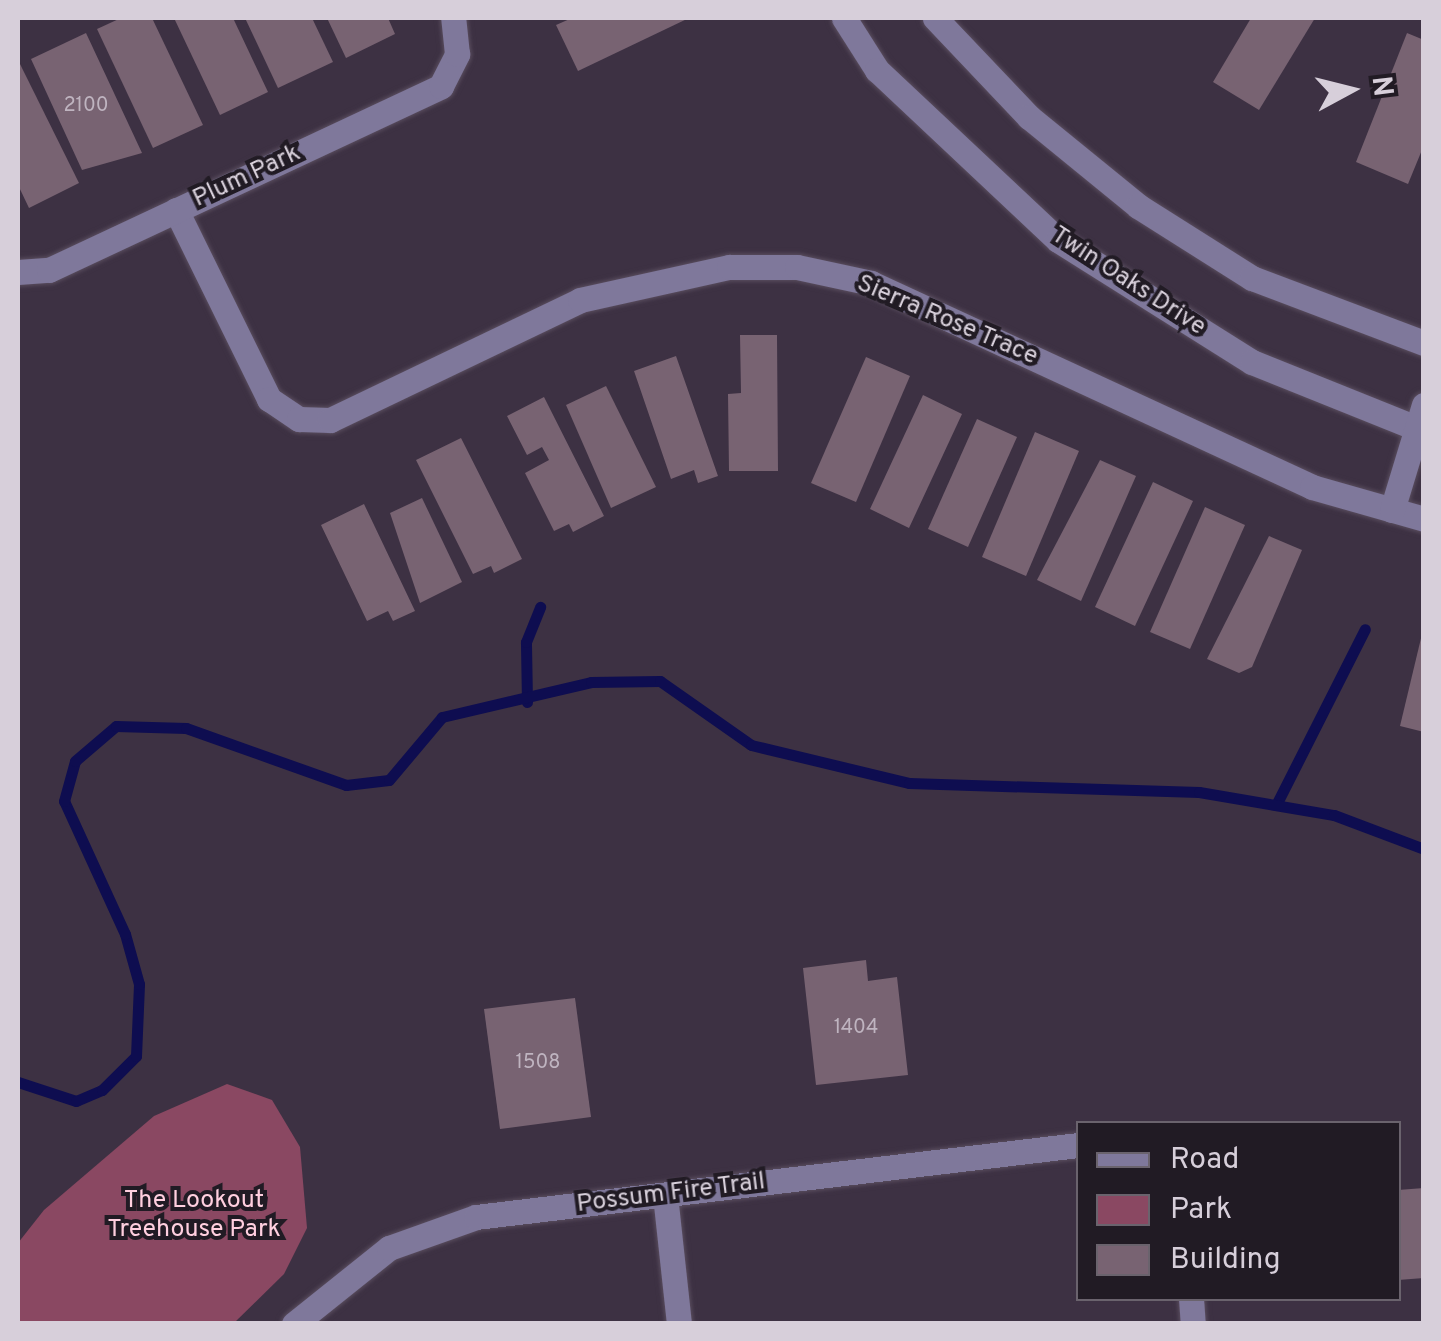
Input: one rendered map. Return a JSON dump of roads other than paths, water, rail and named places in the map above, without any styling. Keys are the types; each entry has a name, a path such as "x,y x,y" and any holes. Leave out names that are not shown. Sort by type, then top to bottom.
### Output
{"street":[{"name":"Plum Park","path":"18,272 49,270 441,86 457,54 453,18"},
{"name":"Twin Oaks Drive","path":"844,18 877,70 1058,240 1252,362 1420,430"},
{"path":"935,18 1028,117 1138,206 1252,278 1424,343"},
{"name":"Sierra Rose Trace","path":"176,210 268,399 299,419 330,420 580,300 729,267 796,267 871,283 1312,487 1424,519"},
{"path":"1392,510 1420,430 1424,404"},
{"name":"Possum Fire Trail","path":"294,1324 389,1248 476,1217 1076,1145"},
{"path":"665,1194 679,1324"}],"waterway":[{"path":"527,702 526,642 540,607"},
{"path":"1276,805 1365,629"},
{"path":"18,1082 76,1101 102,1090 136,1056 139,984 125,934 64,801 75,761 116,726 186,728 346,785 389,780 442,717 591,682 660,681 751,745 909,783 1199,792 1334,815 1424,849"}],"park label":[{"name":"The Lookout Treehouse Park","path":"194,1216"}]}
